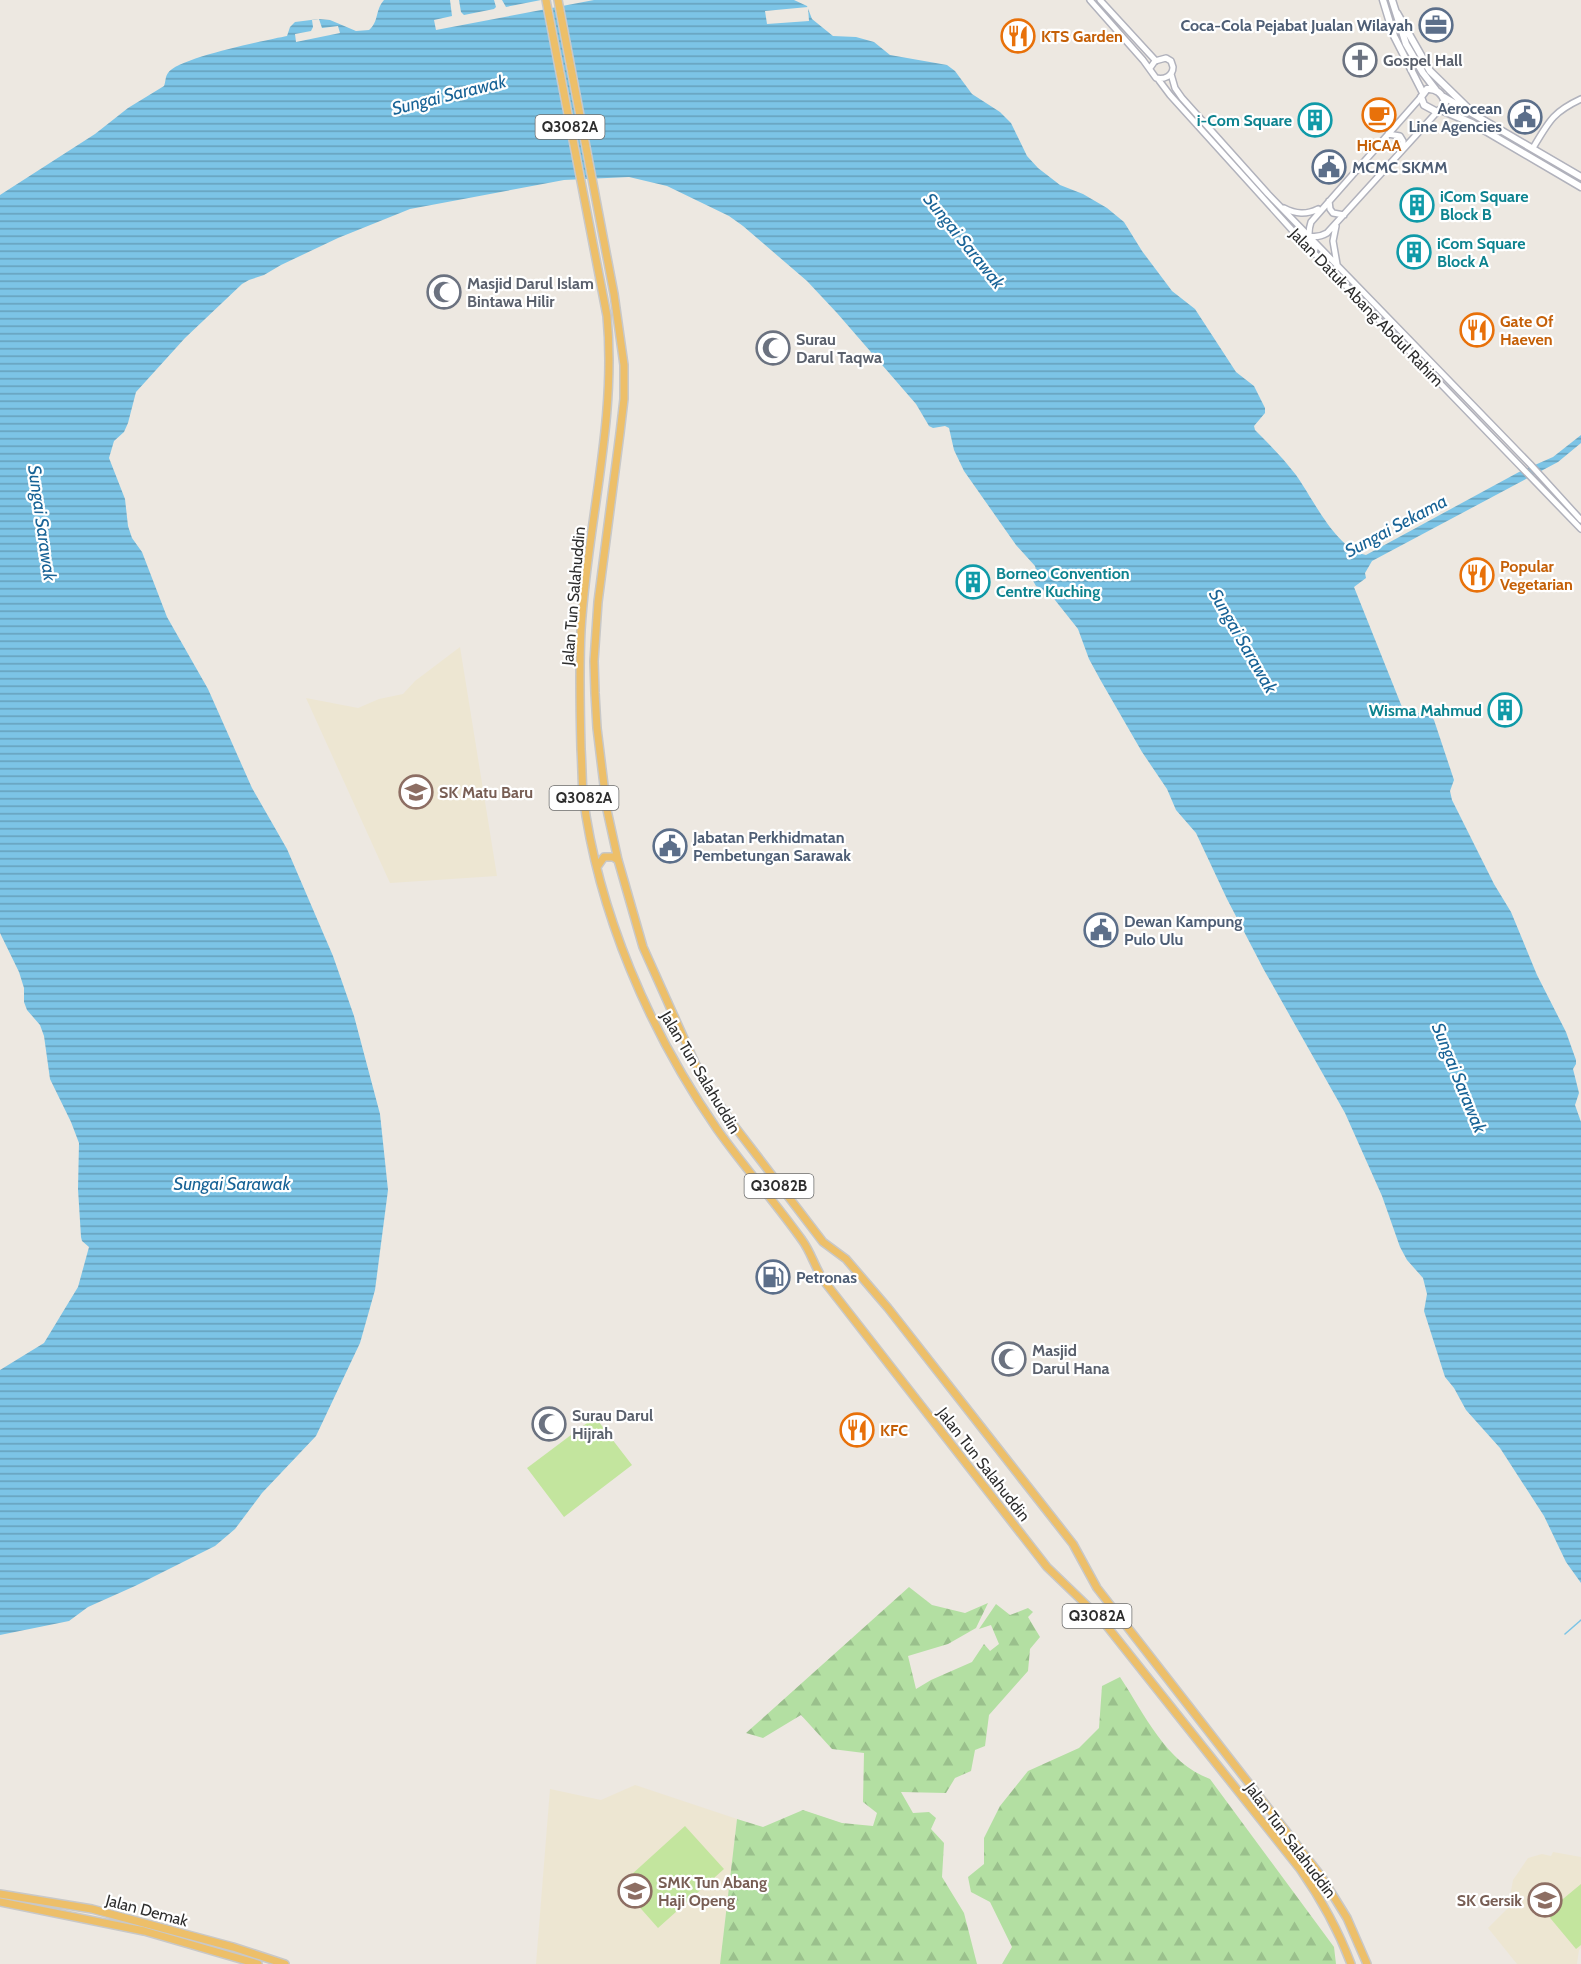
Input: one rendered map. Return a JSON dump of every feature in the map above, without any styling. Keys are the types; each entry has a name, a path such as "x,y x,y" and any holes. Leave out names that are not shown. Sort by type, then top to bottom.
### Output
{"highway":[{"name":"Jalan Tun Salahuddin","path":"546,0 607,315 610,366 609,402 584,601 580,709 583,794 597,867 611,918 645,1004 717,1129 804,1242 824,1281 1047,1567 1102,1620 1300,1869 1327,1910 1351,1964"},
{"name":"Jalan Tun Salahuddin","path":"558,0 606,252 624,366 624,399 598,602 594,661 597,729 607,810 618,860 643,947 705,1082 732,1123 823,1242 846,1259 888,1308 1073,1544 1097,1588 1321,1876 1347,1918 1367,1964"},
{"path":"597,867 604,857 613,857 618,860"},
{"name":"Jalan Demak","path":"0,1894 92,1909 233,1947 285,1964"},
{"name":"Jalan Demak","path":"0,1902 144,1931 258,1964"}],"main road":[{"path":"1383,0 1394,36 1422,95 1424,105 1472,123 1581,187"},
{"path":"1392,0 1406,44 1436,90 1444,97 1581,177"},
{"path":"1397,13 1430,71 1476,116"},
{"path":"1422,95 1427,89 1436,90"},
{"path":"1439,111 1445,103 1444,97"}],"street":[{"path":"1090,0 1150,68 1153,76 1158,79 1171,74 1173,67 1169,59 1156,61 1150,68"},
{"path":"1100,0 1156,61"},
{"name":"Jalan Datuk Abang Abdul Rahim","path":"1171,74 1175,88 1186,103 1237,161 1530,464 1581,520"},
{"name":"Jalan Datuk Abang Abdul Rahim","path":"1158,79 1292,230 1581,529"},
{"path":"1340,278 1338,272 1312,246 1308,231 1311,222 1422,95"},
{"path":"1533,148 1554,115 1563,107 1581,99"},
{"path":"1265,199 1298,232 1310,236 1322,236 1336,225 1403,148 1439,111"},
{"path":"1388,134 1400,136 1403,148"},
{"path":"1329,200 1329,209 1333,213 1344,215"},
{"path":"1280,206 1305,214 1322,208"},
{"path":"1336,225 1333,241 1337,264"},
{"path":"1430,373 1436,367"}],"shaded area":[{"name":"SK Matu Baru","path":"460,647 497,876 390,883 306,698 358,708 379,699 403,694 415,681"},
{"name":"SMK Tun Abang Haji Openg","path":"635,1785 737,1819 720,1964 536,1964 550,1789 601,1800"},
{"name":"SK Gersik","path":"1553,1852 1581,1857 1581,1948 1577,1964 1517,1964 1488,1928 1508,1908 1513,1880 1528,1858 1542,1854 1551,1856"}],"green space":[{"path":"595,1417 632,1465 564,1517 527,1468"},
{"path":"909,1587 932,1605 965,1613 988,1603 976,1628 948,1644 908,1656 916,1689 972,1662 984,1644 990,1651 999,1644 991,1625 979,1629 996,1604 1010,1615 1028,1608 1033,1612 1028,1617 1040,1637 1030,1649 1028,1671 989,1715 985,1746 975,1750 971,1771 955,1778 946,1793 901,1792 913,1813 929,1812 936,1818 931,1829 944,1843 942,1877 964,1913 977,1964 720,1964 737,1819 763,1827 803,1810 842,1823 873,1826 877,1813 863,1802 864,1753 832,1749 801,1715 763,1738 746,1733"},
{"path":"1120,1677 1147,1721 1169,1749 1194,1772 1210,1779 1334,1947 1336,1964 1002,1964 1012,1947 990,1902 971,1892 968,1877 984,1864 984,1838 1000,1806 1028,1771 1079,1748 1099,1728 1102,1686"},
{"path":"685,1826 724,1869 658,1928 620,1885"},
{"path":"1581,1884 1581,1945 1576,1949 1546,1913"}],"water":[{"name":"Sungai Sarawak","path":"384,0 794,0 807,6 812,19 833,36 856,37 874,42 890,55 947,65 955,71 972,94 1000,112 1011,123 1027,156 1038,168 1060,185 1083,194 1107,208 1124,222 1172,291 1195,309 1236,372 1254,386 1265,408 1265,413 1254,426 1255,430 1296,475 1335,533 1355,551 1366,555 1519,472 1553,457 1581,435 1581,443 1558,462 1372,561 1365,573 1366,578 1354,587 1406,717 1425,711 1434,720 1454,780 1450,791 1452,800 1494,884 1511,912 1537,975 1566,1032 1576,1060 1573,1069 1579,1093 1575,1105 1581,1122 1581,1583 1566,1562 1544,1516 1500,1448 1466,1410 1445,1377 1424,1311 1427,1294 1423,1278 1407,1260 1400,1247 1382,1196 1345,1113 1264,970 1196,833 1176,810 1167,789 1142,752 1089,659 1078,629 1051,595 1036,586 1032,579 1036,570 1035,566 1016,545 964,471 954,450 949,428 929,426 916,404 837,313 807,281 743,226 729,216 667,186 629,177 564,180 410,209 338,238 264,275 249,280 185,338 136,392 124,432 114,441 109,458 125,499 128,526 132,538 142,552 167,617 208,689 252,788 287,849 333,956 354,1016 380,1114 388,1190 375,1290 360,1343 316,1436 262,1493 235,1529 215,1546 88,1607 69,1621 0,1635 0,1370 44,1343 78,1287 89,1247 81,1237 78,1189 79,1143 50,1079 44,1036 40,1025 27,1010 19,972 0,933 0,195 164,86 168,73 175,67 223,50 287,36 290,27 295,22 330,20 356,31 369,30"}],"pier":[{"path":"450,0 459,0 461,12 464,15 494,9 496,7 494,0 502,0 506,7 541,0 594,0 436,30 434,20 452,16"},
{"path":"808,7 809,21 767,24 765,11"},
{"path":"319,19 322,28 338,26 340,33 296,42 295,34 311,31 312,20"}],"waterway":[{"path":"1565,1634 1581,1620"}],"place":[{"name":"Coca-Cola Pejabat Jualan Wilayah","path":"1436,25"},
{"name":"KTS Garden","path":"1018,36"},
{"name":"Gospel Hall","path":"1360,60"},
{"name":"HiCAA","path":"1379,115"},
{"name":"Aerocean Line Agencies","path":"1525,117"},
{"name":"i-Com Square","path":"1315,120"},
{"name":"MCMC SKMM","path":"1329,167"},
{"name":"iCom Square Block B","path":"1417,205"},
{"name":"iCom Square Block A","path":"1414,252"},
{"name":"Masjid Darul Islam Bintawa Hilir","path":"444,292"},
{"name":"Gate Of Haeven","path":"1477,330"},
{"name":"Surau Darul Taqwa","path":"773,348"},
{"name":"Popular Vegetarian","path":"1477,575"},
{"name":"Borneo Convention Centre Kuching","path":"973,582"},
{"name":"Wisma Mahmud","path":"1505,710"},
{"name":"SK Matu Baru","path":"416,792"},
{"name":"Jabatan Perkhidmatan Pembetungan Sarawak","path":"670,846"},
{"name":"Dewan Kampung Pulo Ulu","path":"1101,930"},
{"name":"Petronas","path":"773,1277"},
{"name":"Masjid Darul Hana","path":"1009,1359"},
{"name":"Surau Darul Hijrah","path":"549,1424"},
{"name":"KFC","path":"857,1430"},
{"name":"SMK Tun Abang Haji Openg","path":"635,1891"},
{"name":"SK Gersik","path":"1545,1900"}],"water label":[{"name":"Sungai Sekama","path":"1396,526"}]}
